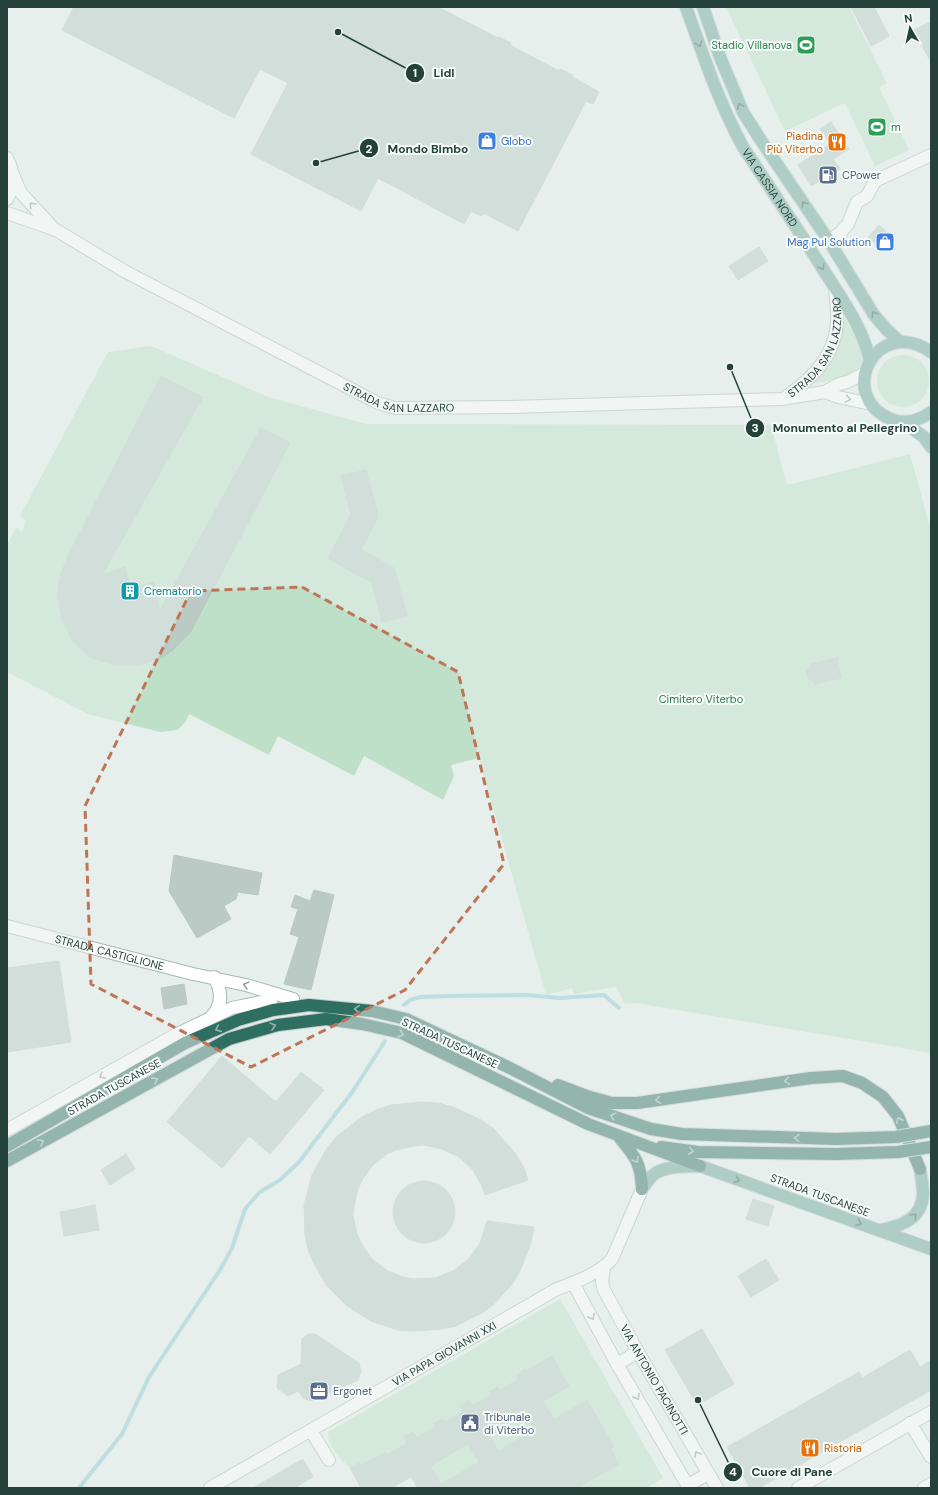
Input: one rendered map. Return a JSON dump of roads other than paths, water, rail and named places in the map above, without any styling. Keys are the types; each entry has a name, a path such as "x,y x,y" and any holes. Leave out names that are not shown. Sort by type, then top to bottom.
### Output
{"highway":[{"path":"293,999 309,1005"},
{"name":"STRADA TUSCANESE","path":"7,1146 185,1043 238,1020 273,1010 309,1005 372,1010 406,1019 510,1068"},
{"name":"STRADA TUSCANESE","path":"7,1161 229,1039 278,1025 326,1019 362,1024 402,1034 588,1124 638,1144"},
{"path":"510,1068 588,1108 651,1129 682,1134 836,1139 896,1137 931,1131"},
{"path":"510,1068 590,1097 612,1102 637,1103 811,1078 843,1076 862,1083 883,1097 888,1103 898,1116 920,1169"},
{"path":"618,1136 628,1148 641,1169 642,1189"},
{"path":"638,1144 698,1152 836,1154 898,1152 931,1147"},
{"path":"638,1144 700,1166"}],"main road":[{"name":"VIA CASSIA NORD","path":"686,7 709,72 731,125 743,147 835,289 862,336 868,350 870,360"},
{"name":"VIA CASSIA NORD","path":"703,7 720,57 742,112 829,241 874,315 900,342"},
{"path":"931,352 922,346 900,342 882,348 870,360 865,373 864,384 866,394 871,404 883,416 904,422 918,419 931,412"},
{"path":"904,422 924,437 931,448"},
{"path":"642,1189 657,1172 672,1168 700,1166"},
{"name":"STRADA TUSCANESE","path":"700,1166 931,1249"},
{"path":"920,1169 931,1178"},
{"path":"879,1230 896,1227 909,1221 919,1211 923,1195 920,1169"}],"street":[{"path":"829,241 841,232 848,224 857,202 867,196 875,181 931,155"},
{"name":"STRADA SAN LAZZARO","path":"7,158 21,193 56,230"},
{"path":"7,199 11,189 13,175"},
{"name":"STRADA SAN LAZZARO","path":"7,213 56,230 140,279 378,402 395,408 502,407 782,399 825,392 865,373"},
{"name":"STRADA SAN LAZZARO","path":"782,399 802,386 814,375 831,350 837,323 835,289"},
{"name":"STRADA SAN LAZZARO","path":"825,392 838,397 871,404"},
{"name":"STRADA CASTIGLIONE","path":"7,926 194,974 214,977 259,988 293,999"},
{"path":"210,1018 217,1011 220,998 218,984 214,977"},
{"name":"STRADA TUSCANESE","path":"7,1130 175,1035 210,1018 232,1008 247,1004 271,1002"},
{"name":"VIA PAPA GIOVANNI XXI","path":"210,1488 557,1289 604,1268 612,1260 642,1189"},
{"name":"VIA ANTONIO PACINOTTI","path":"604,1268 602,1282 604,1290 638,1352 717,1488"},
{"name":"VIA ANTONIO PACINOTTI","path":"573,1283 617,1364 688,1487"},
{"path":"617,1364 638,1352"},
{"path":"798,1488 931,1412"},
{"path":"910,1423 931,1457"},
{"path":"311,1431 329,1460"},
{"path":"688,1487 708,1474"},
{"path":"924,1488 931,1484"}],"waterway":[{"path":"404,1005 410,1000 421,997 527,995 560,998 604,995 619,1008"},
{"path":"79,1488 122,1434 149,1377 220,1270 232,1248 245,1209 260,1192 280,1180 299,1162 353,1091 385,1041"}],"place":[{"name":"Lidl","path":"338,32"},
{"name":"Stadio Villanova","path":"806,45"},
{"name":"m","path":"877,127"},
{"name":"Globo","path":"487,141"},
{"name":"Piadina Più Viterbo","path":"837,142"},
{"name":"Mondo Bimbo","path":"316,163"},
{"name":"CPower","path":"828,175"},
{"name":"Mag Pul Solution","path":"885,242"},
{"name":"Monumento al Pellegrino","path":"730,367"},
{"name":"Crematorio","path":"130,591"},
{"name":"Ergonet","path":"319,1391"},
{"name":"Cuore di Pane","path":"698,1400"},
{"name":"Tribunale di Viterbo","path":"470,1423"},
{"name":"Ristoria","path":"810,1448"}],"park label":[{"name":"Cimitero Viterbo","path":"701,699"}]}
